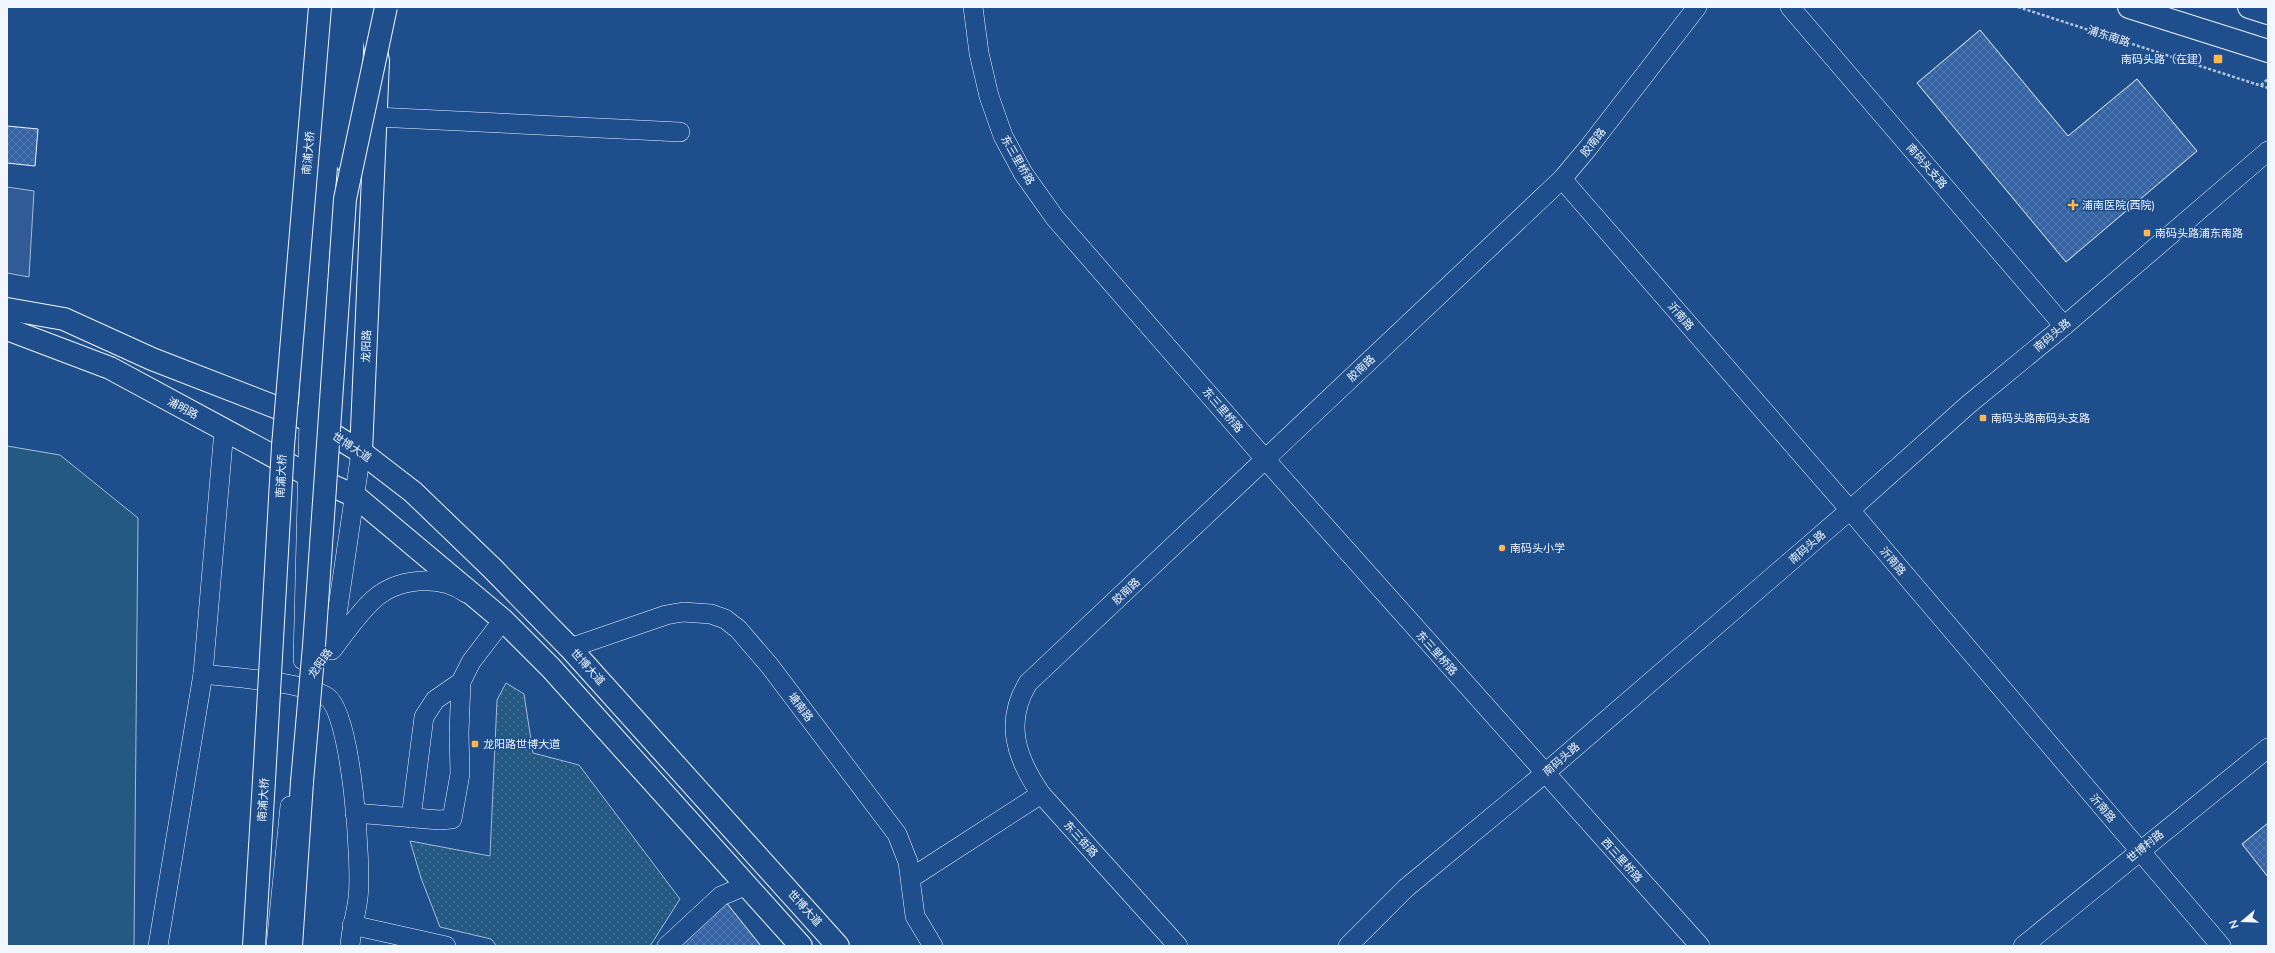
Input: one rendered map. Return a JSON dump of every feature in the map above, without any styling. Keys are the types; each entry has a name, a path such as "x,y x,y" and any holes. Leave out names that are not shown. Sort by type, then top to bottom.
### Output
{"main road":[{"name":"南浦大桥","path":"254,946 283,446 320,7"},
{"name":"龙阳路","path":"309,420 318,258 340,7"},
{"path":"291,946 345,199 354,7"},
{"name":"龙阳路","path":"361,452 378,61 368,7"},
{"path":"345,199 386,7"},
{"path":"2129,7 2268,51"},
{"path":"2249,7 2268,13"},
{"path":"7,309 64,319 152,359 309,420"},
{"name":"浦明路","path":"7,329 110,368 308,475 355,496"},
{"name":"世博大道","path":"309,420 361,452 413,492 493,569 570,648 838,946"},
{"path":"355,496 502,620 551,668 802,946"}],"street":[{"name":"东三里桥路","path":"973,7 978,53 989,96 1003,136 1023,173 1055,218 1265,459 1544,774"},
{"name":"胶南路","path":"1015,716 1019,698 1028,683 1562,179 1588,148 1697,7"},
{"name":"南码头支路","path":"1790,7 2064,326"},
{"path":"376,117 680,132"},
{"name":"南码头路","path":"1348,946 1406,888 1544,774 1850,510 1969,404 2064,326 2268,151"},
{"name":"沂南路","path":"1562,179 1850,510 2221,946"},
{"name":"龙阳路","path":"302,687 309,420"},
{"path":"158,946 203,674 224,430"},
{"name":"龙阳路","path":"302,687 332,650 361,452"},
{"path":"332,650 360,614 375,599 392,589 413,582 437,581 461,590 502,620 471,662 461,682 459,733 460,774 452,818 439,820 354,813"},
{"name":"塘南路","path":"570,648 666,615 683,612 711,614 725,620 738,629 769,665 886,817 903,848 911,878 915,916 933,946"},
{"path":"203,674 302,687 328,698 337,710 349,755 359,857 358,898 352,925 350,946"},
{"path":"411,818 424,717 435,700 461,682"},
{"path":"276,946 302,687"},
{"name":"东三街路","path":"1015,716 1015,735 1020,756 1028,776 1041,794 1178,946"},
{"name":"世博村路","path":"2023,946 2268,748"},
{"name":"西三里桥路","path":"1544,774 1700,946"},
{"path":"911,878 1041,794"},
{"path":"667,946 721,896 747,885"},
{"path":"352,925 446,946"}],"path":[{"name":"浦东南路","path":"2018,7 2268,88"},
{"path":"2260,85 2268,79"}],"shaded area":[{"path":"7,187 34,191 29,277 7,273"},
{"path":"7,446 60,455 138,518 134,946 7,946"},
{"path":"506,683 524,694 533,753 579,765 680,899 650,946 497,946 491,939 440,927 421,878 410,841 490,856 497,700"}],"building":[{"path":"1980,30 2068,136 2137,79 2197,151 2066,262 1917,83"},
{"path":"7,126 38,129 35,166 7,163"},
{"path":"2268,823 2268,877 2242,844"},
{"path":"721,896 761,946 667,946"}],"place":[{"name":"南码头路（在建）","path":"2218,59"},
{"name":"浦南医院(西院)","path":"2073,205"},
{"name":"南码头路浦东南路","path":"2147,233"},
{"name":"南码头路南码头支路","path":"1983,418"},
{"name":"南码头小学","path":"1502,548"},
{"name":"龙阳路世博大道","path":"475,744"}]}
